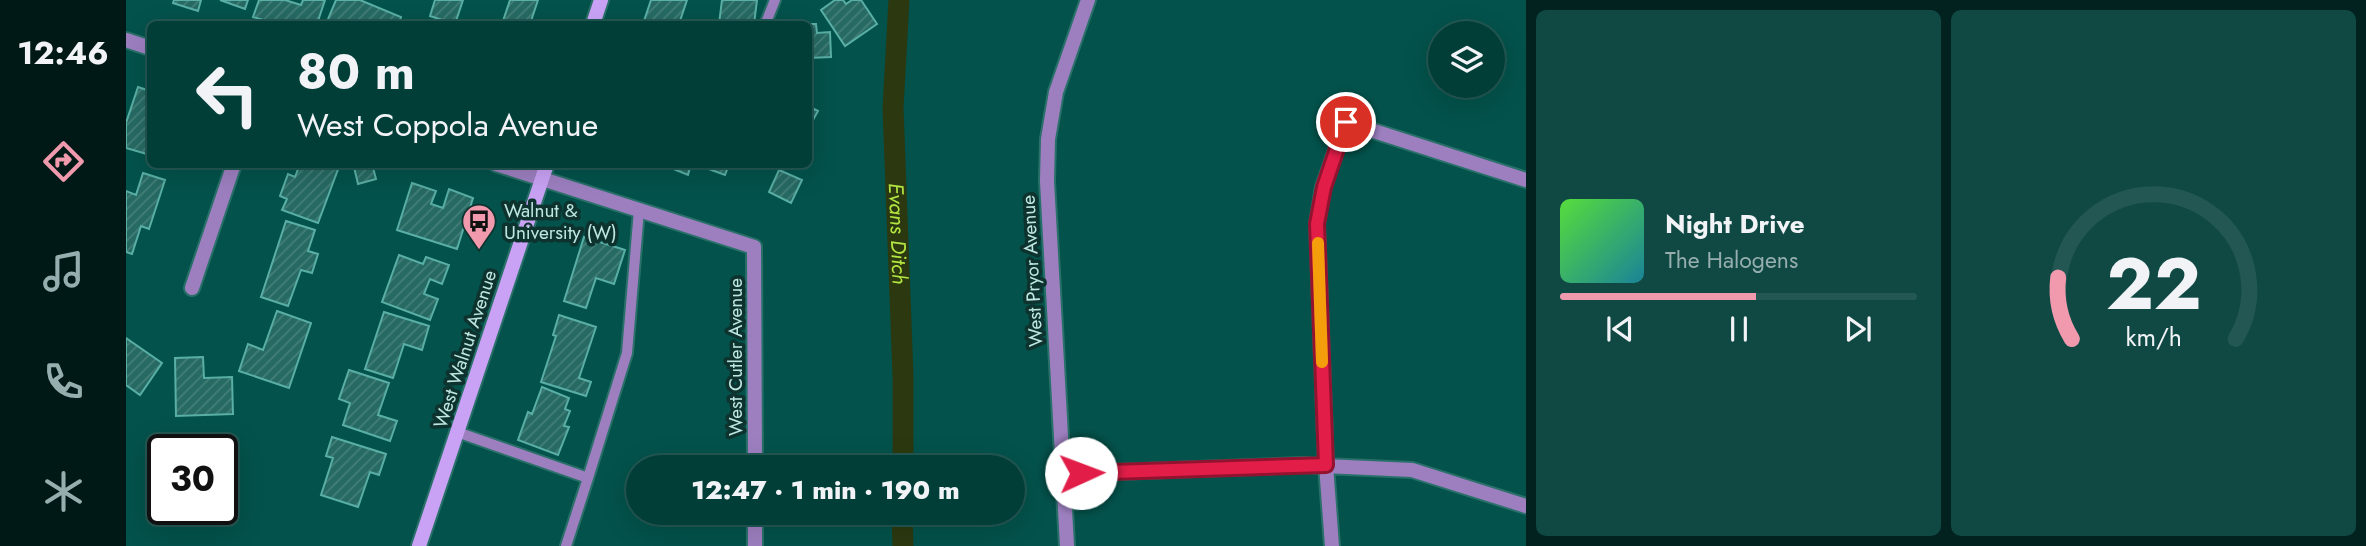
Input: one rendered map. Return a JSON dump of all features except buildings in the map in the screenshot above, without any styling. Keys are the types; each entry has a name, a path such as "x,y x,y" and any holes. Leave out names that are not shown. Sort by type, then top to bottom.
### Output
{"main road":[{"path":"594,21 601,0"},
{"name":"West Walnut Avenue","path":"419,546 546,168"}],"street":[{"name":"West Pryor Avenue","path":"1067,546 1047,181 1048,139 1056,92 1088,0"},
{"path":"126,40 147,47"},
{"path":"1332,546 1326,465 1317,224 1324,187 1346,122 1526,180"},
{"path":"192,288 232,168"},
{"path":"507,168 639,210"},
{"name":"West Cutler Avenue","path":"639,210 754,247 755,455"},
{"path":"1061,474 1326,465 1412,470 1526,506"},
{"path":"755,525 755,546"}],"lane":[{"path":"767,20 775,0"},
{"path":"566,546 627,353 639,210"},
{"path":"457,432 588,478"}],"waterway":[{"name":"Evans Ditch","path":"899,0 893,108 903,376 903,455"},
{"name":"Evans Ditch","path":"902,525 903,546"}],"slow traffic":[{"path":"1318,243 1322,362"}],"place":[{"name":"Walnut & University (W)","path":"479,251"}],"route":[{"path":"1081,473 1326,465 1317,224 1324,187 1346,122"}]}
